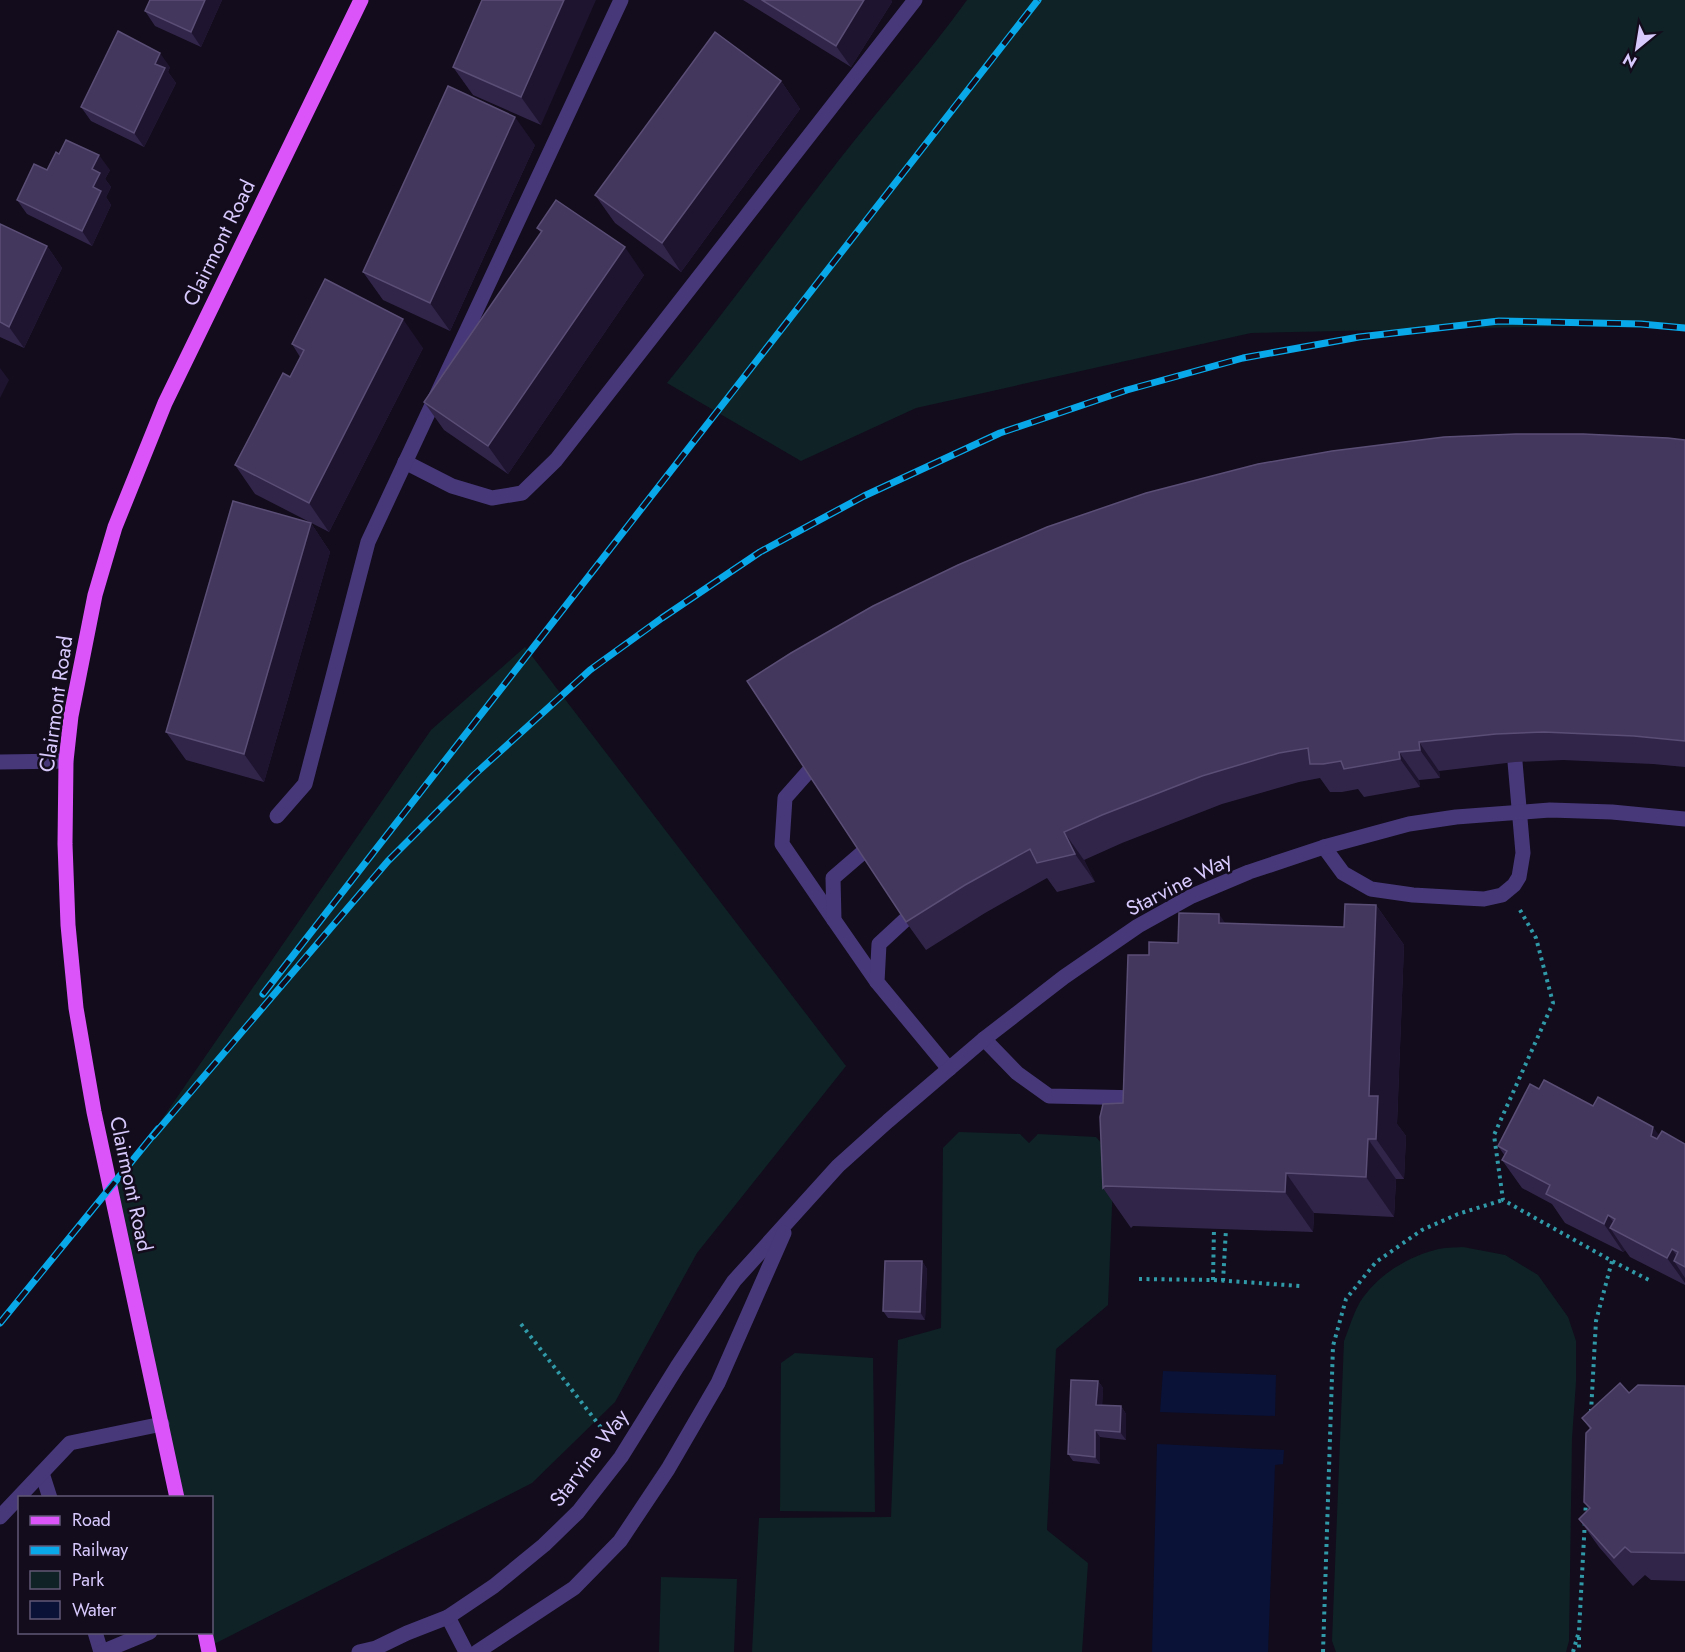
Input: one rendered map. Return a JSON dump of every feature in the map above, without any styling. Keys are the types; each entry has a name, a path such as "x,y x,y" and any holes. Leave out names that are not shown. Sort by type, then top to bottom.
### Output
{"main road":[{"name":"Clairmont Road","path":"177,1496 94,1112 76,1008 68,925 65,844 66,761 75,694 95,596 115,527 131,484 165,402 361,0"},
{"path":"205,1634 209,1652"}],"street":[{"path":"277,816 304,784 368,542 621,0"},
{"path":"405,462 452,486 492,498 522,493 556,460 915,0"},
{"path":"0,762 66,761"},
{"path":"1324,847 1344,873 1371,889 1413,895 1484,899 1502,895 1509,891 1519,877 1521,866 1520,812 1515,762"},
{"path":"808,772 785,798 782,844 877,982 949,1069"},
{"name":"Starvine Way","path":"358,1652 376,1648 448,1617 494,1586 544,1545 578,1512 621,1457 734,1281 838,1166 984,1039 1064,977 1147,921 1192,896 1249,872 1324,847 1409,824 1456,817 1550,810 1580,810 1685,819"},
{"path":"834,920 833,878 862,853"},
{"path":"877,982 879,944 906,919"},
{"path":"984,1039 1017,1073 1049,1096 1152,1098"},
{"name":"Starvine Way","path":"477,1652 574,1588 620,1541 668,1469 717,1383 790,1220"},
{"path":"20,1496 70,1443 162,1424"},
{"path":"42,1473 50,1496"},
{"path":"0,1517 18,1498"},
{"path":"448,1617 466,1652"},
{"path":"96,1634 101,1652 145,1634"}],"path":[{"path":"1503,1200 1494,1135 1552,1003 1536,939 1509,891"},
{"path":"1323,1652 1333,1346 1346,1299 1376,1262 1422,1230 1458,1214 1503,1200 1649,1280"},
{"path":"1213,1280 1214,1228"},
{"path":"1223,1281 1226,1229"},
{"path":"1590,1416 1596,1321 1612,1261"},
{"path":"1139,1279 1213,1280 1301,1286"},
{"path":"522,1324 605,1432"},
{"path":"1579,1652 1586,1500"},
{"path":"1573,1652 1579,1630"}],"green space":[{"path":"967,0 1685,0 1685,328 1574,326 1251,333 916,408 801,461 667,383 839,160"},
{"path":"525,647 846,1066 697,1253 615,1402 532,1483 212,1645 213,1496 179,1496 115,1187 431,730"},
{"path":"959,1132 1020,1134 1029,1143 1038,1134 1096,1137 1114,1157 1108,1305 1056,1349 1047,1530 1088,1563 1082,1652 752,1652 759,1518 891,1517 898,1340 941,1328 943,1148"},
{"path":"1463,1247 1505,1255 1538,1275 1568,1317 1576,1341 1569,1641 1566,1652 1336,1652 1332,1641 1344,1341 1360,1302 1383,1276 1424,1253 1442,1248"},
{"path":"795,1353 873,1358 875,1512 780,1511 781,1363"},
{"path":"661,1577 737,1579 734,1652 659,1652"}],"water":[{"path":"1163,1371 1276,1375 1275,1416 1160,1412"},
{"path":"1157,1444 1284,1450 1283,1464 1275,1465 1268,1652 1152,1652"}],"building":[{"path":"150,0 205,0 191,32 145,11"},
{"path":"482,0 564,0 521,97 453,67"},
{"path":"762,0 864,0 836,46"},
{"path":"118,31 160,53 155,64 165,68 134,133 81,107"},
{"path":"715,32 781,81 662,243 595,195"},
{"path":"448,86 515,117 430,303 363,272"},
{"path":"66,140 99,155 92,169 100,173 93,187 101,191 82,231 17,200 34,164 47,170 56,152 59,154"},
{"path":"556,200 625,247 488,446 424,402 542,231 537,228"},
{"path":"0,224 47,246 9,327 0,322"},
{"path":"325,279 403,319 309,503 235,465 283,373 290,377 304,350 292,344"},
{"path":"1583,434 1685,440 1685,741 1544,732 1496,734 1419,742 1420,750 1399,752 1400,759 1344,769 1341,761 1310,764 1308,748 1279,753 1202,776 1064,832 1075,854 1037,863 1030,849 965,885 906,922 747,681 873,606 958,565 1047,527 1146,493 1258,464 1332,451 1444,437"},
{"path":"233,501 311,523 244,754 166,732"},
{"path":"1345,904 1376,905 1369,1096 1378,1096 1376,1139 1368,1139 1366,1177 1286,1173 1285,1192 1105,1186 1103,1188 1100,1117 1103,1104 1123,1103 1128,955 1149,955 1149,942 1178,943 1179,913 1219,914 1219,923 1344,927"},
{"path":"1544,1080 1593,1106 1598,1097 1653,1127 1651,1136 1657,1139 1662,1131 1685,1144 1685,1267 1674,1261 1678,1252 1672,1249 1667,1258 1610,1228 1615,1219 1608,1215 1604,1224 1546,1194 1550,1185 1502,1160 1507,1151 1498,1146 1530,1084 1539,1089"},
{"path":"885,1261 922,1261 920,1312 883,1311"},
{"path":"1071,1380 1098,1381 1096,1405 1121,1406 1120,1432 1095,1430 1095,1457 1068,1454"},
{"path":"1620,1383 1629,1393 1638,1385 1685,1386 1685,1553 1631,1552 1625,1547 1614,1558 1579,1519 1590,1508 1584,1502 1586,1433 1591,1428 1582,1418"}],"railway":[{"path":"263,994 1038,0"},
{"path":"153,1136 388,861 474,775 590,670 760,552 864,496 1000,433 1127,390 1243,358 1359,337 1499,321 1641,324 1685,328"},
{"path":"0,1323 158,1129"}]}
